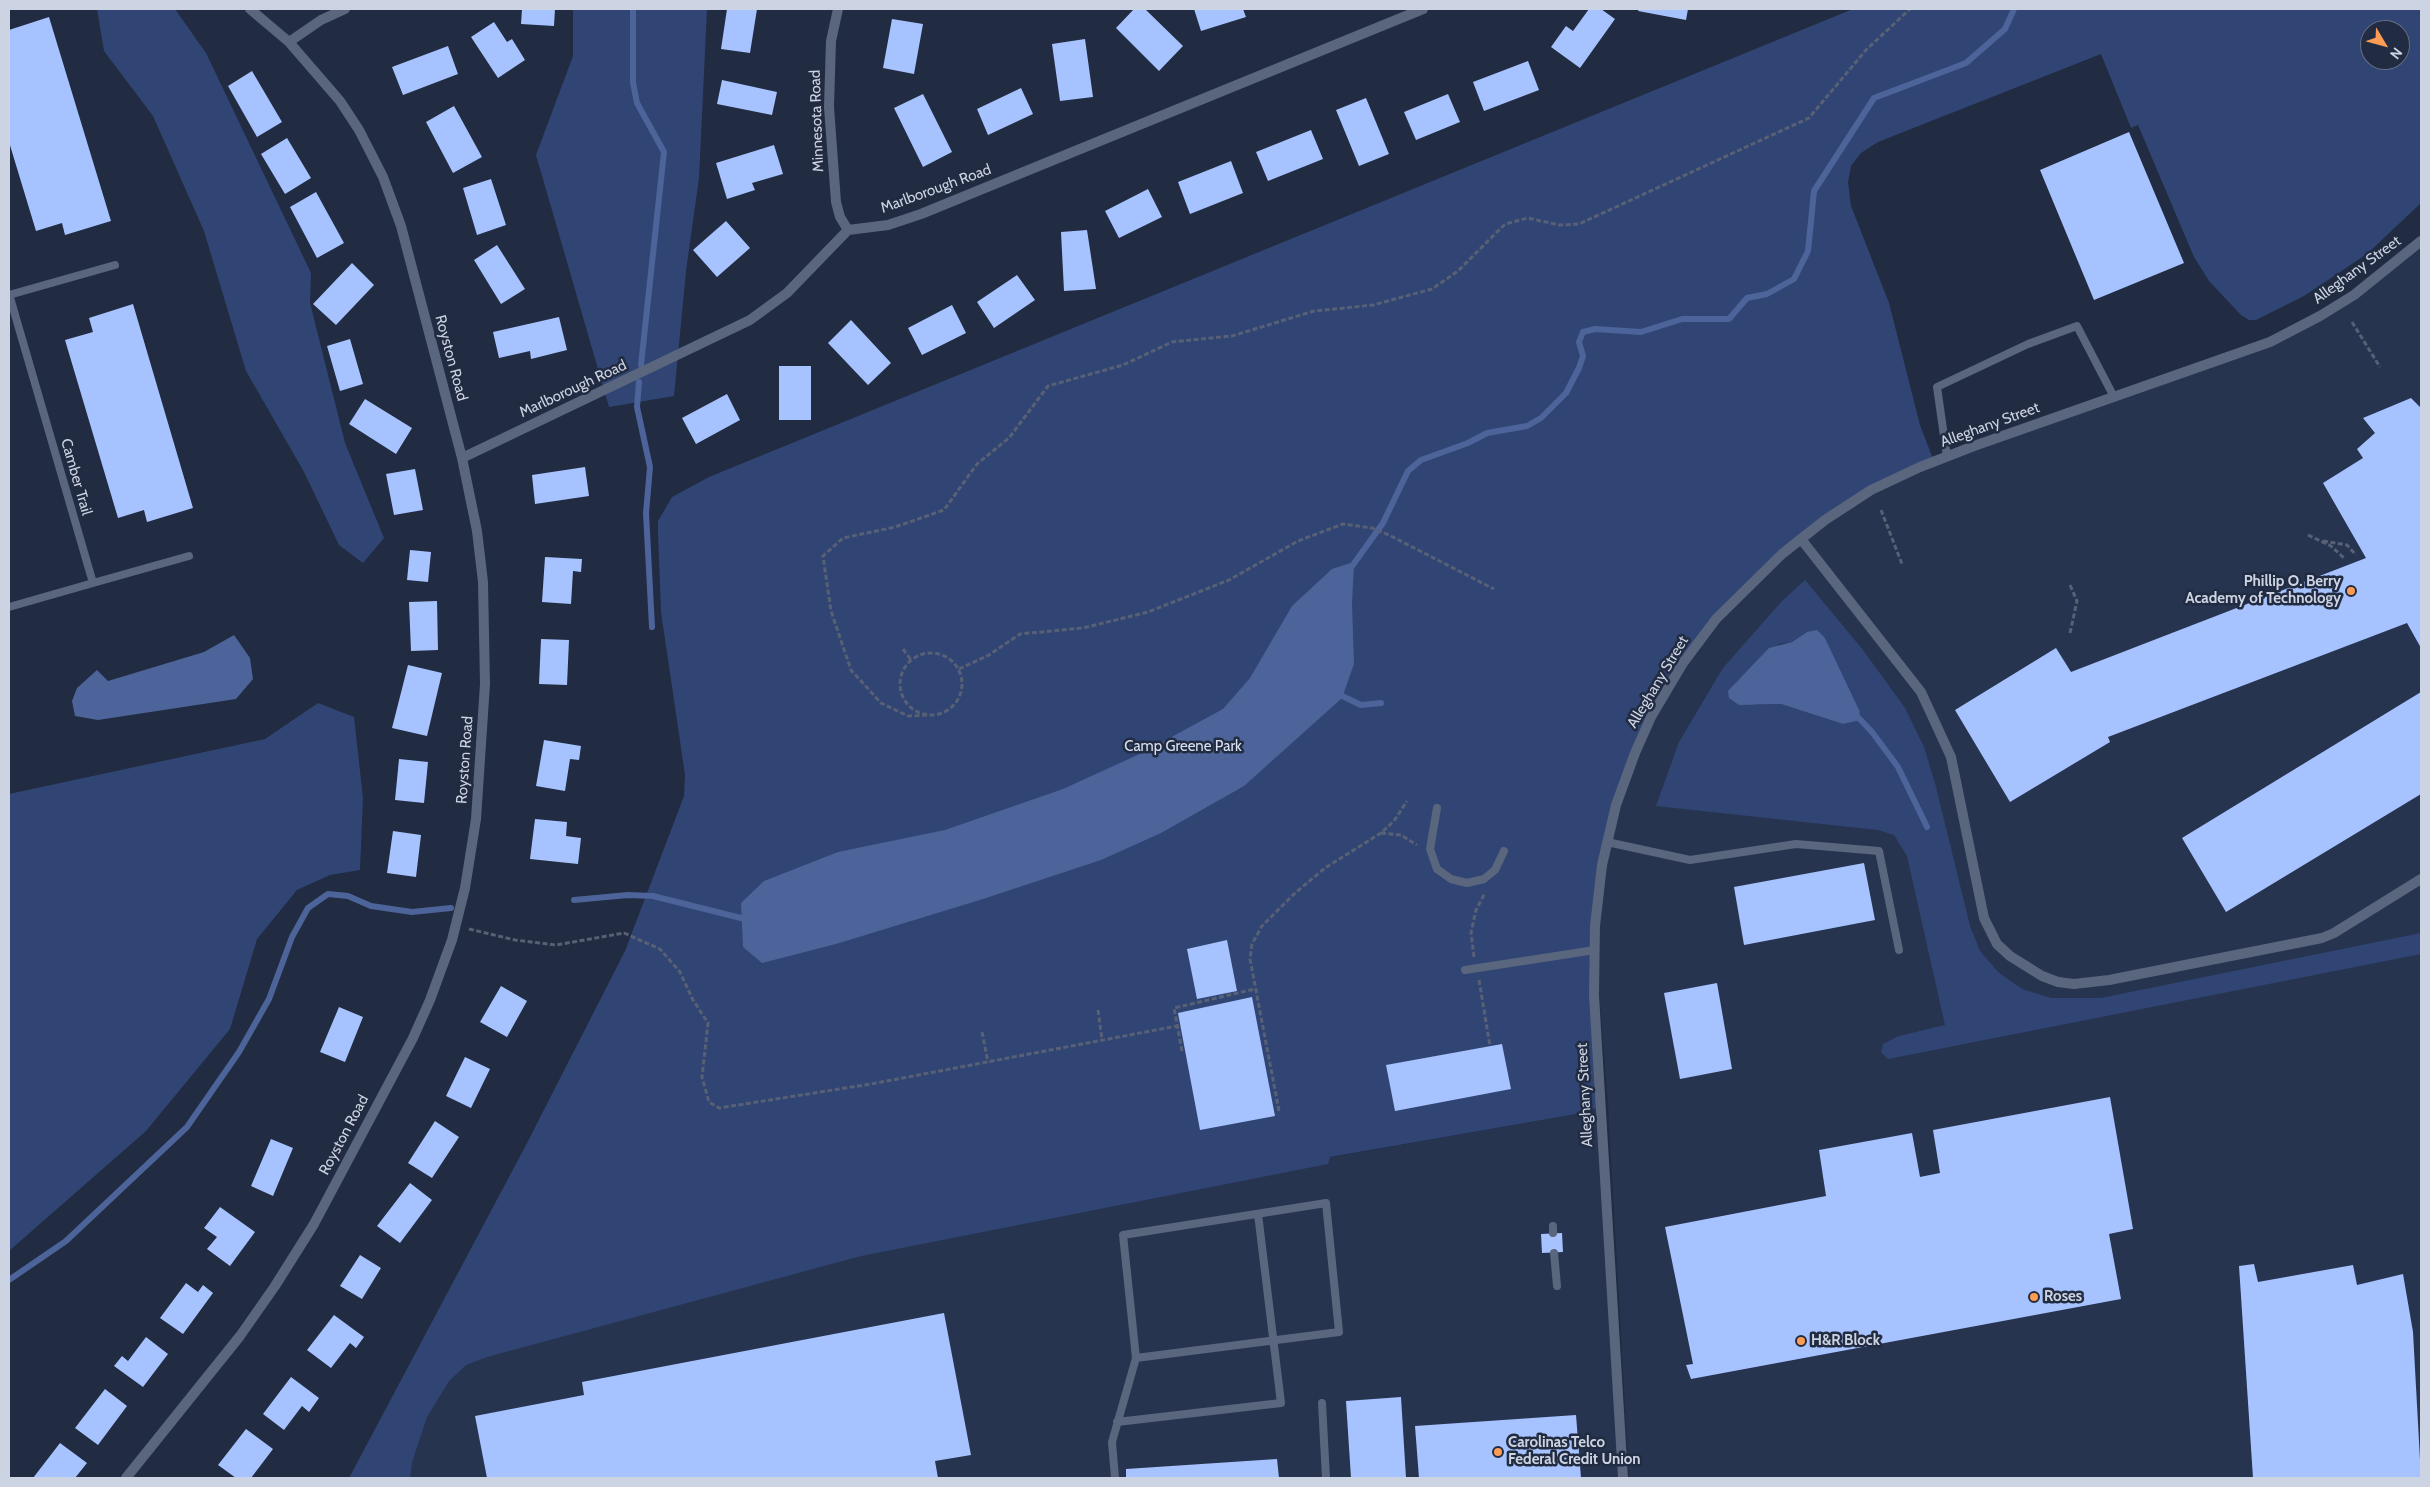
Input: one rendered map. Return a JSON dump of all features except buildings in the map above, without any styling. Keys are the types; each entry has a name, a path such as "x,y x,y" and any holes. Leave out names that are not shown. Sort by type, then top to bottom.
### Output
{"street":[{"name":"Royston Road","path":"126,1478 240,1336 275,1286 314,1224 413,1038 430,1000 455,925 465,888 476,819 485,684 483,582 477,531 462,458 401,226 383,177 359,130 340,101 289,42 250,9"},
{"path":"289,42 321,20 345,9"},
{"name":"Minnesota Road","path":"838,9 832,41 828,107 836,202 840,217 848,230"},
{"name":"Marlborough Road","path":"462,458 750,320 787,293 848,230 888,224 921,214 1423,9"},
{"name":"Alleghany Street","path":"1623,1478 1594,995 1596,920 1602,865 1616,805 1635,753 1651,717 1683,663 1716,619 1742,592 1825,520 1871,490 1947,456 2270,342 2354,295 2421,241"},
{"path":"1801,539 1921,692 1950,758 1984,918 1997,944 2010,956 2042,976 2058,982 2074,984 2109,980 2322,938 2334,933 2421,879"}],"lane":[{"path":"9,295 115,264"},
{"name":"Camber Trail","path":"9,295 93,583"},
{"path":"1947,456 1937,387 2028,344 2077,326 2114,396"},
{"path":"9,607 189,556"},
{"path":"1437,808 1430,849 1437,869 1451,879 1467,883 1484,879 1495,870 1504,851"},
{"path":"1607,842 1690,860 1796,844 1879,851 1899,950"},
{"path":"1466,970 1595,950"},
{"path":"1115,1478 1112,1442 1136,1358 1123,1235 1326,1203 1339,1332 1136,1358"},
{"path":"1117,1422 1281,1403 1258,1214"},
{"path":"1554,1252 1557,1286"},
{"path":"1322,1403 1326,1478"}],"path":[{"path":"927,715 909,706 903,697 901,677 911,660 931,652 950,658 959,669 963,685 961,696 955,705 947,711 927,715 908,716 881,703 851,670 831,611 823,556 843,538 894,528 944,510 977,464 1009,438 1048,386 1123,365 1172,342 1232,336 1314,311 1373,305 1432,289 1458,271 1505,224 1528,218 1559,225 1579,224 1809,118 1866,50 1910,9"},
{"path":"2352,322 2380,367"},
{"path":"1881,510 1902,564"},
{"path":"959,669 989,655 1020,634 1083,628 1148,612 1229,580 1298,541 1343,524 1372,528 1389,535 1494,589"},
{"path":"2308,536 2322,541 2339,552 2345,559"},
{"path":"2322,541 2347,545 2356,555"},
{"path":"2070,585 2077,600 2070,634"},
{"path":"903,649 911,660"},
{"path":"1278,1111 1250,959 1252,944 1262,926 1325,868 1381,833 1394,820 1407,801"},
{"path":"1381,833 1401,835 1417,845"},
{"path":"455,925 515,940 556,945 624,933 660,949 680,972 692,1000 708,1023 702,1077 709,1102 719,1108 871,1084 1177,1026"},
{"path":"1182,1051 1174,1008 1255,989"},
{"path":"1098,1010 1102,1040"},
{"path":"982,1032 988,1062"}],"shaded area":[{"path":"2421,243 2421,1478 1629,1478 1608,1104 1599,990 1600,923 1606,862 1620,797 1636,753 1685,664 1717,622 1784,554 1872,493 1920,469 2323,317"},
{"path":"1354,562 1352,604 1354,664 1342,698 1244,786 1161,833 1101,860 983,899 836,944 762,963 743,947 741,903 764,881 838,852 945,830 1063,789 1144,752 1223,709 1250,678 1292,606 1332,569"},
{"path":"1817,630 1825,638 1860,712 1857,721 1843,724 1781,704 1739,705 1729,698 1728,691 1769,648 1792,642 1807,632"},
{"path":"234,635 250,658 253,679 236,699 98,720 75,716 72,701 77,688 97,670 108,681 204,652"},
{"path":"1597,1108 1618,1478 374,1478 457,1312 1576,1114"}],"green space":[{"path":"97,9 175,9 206,53 311,273 310,303 345,443 384,538 363,563 339,545 304,472 246,371 204,231 153,116 104,51"},
{"path":"573,9 707,9 699,178 686,271 674,396 609,407 536,155 573,56"},
{"name":"Camp Greene Park","path":"1853,9 2421,9 2421,203 2367,254 2304,296 2256,320 2249,320 2241,315 2209,281 2194,257 2138,125 2131,128 2101,54 1878,142 1861,153 1851,166 1848,182 1851,206 1889,303 1920,425 1933,459 1872,488 1743,587 1649,716 1599,864 1597,1108 1576,1114 1330,1157 1328,1164 861,1256 487,1357 466,1365 449,1381 427,1417 412,1462 410,1478 349,1478 526,1145 625,951 684,796 685,775 661,612 658,521 672,497 709,477"},
{"path":"1805,580 1863,650 1905,708 1924,747 1936,787 1970,926 1980,951 1998,972 2022,989 2051,998 2101,998 2421,933 2421,954 1888,1059 1881,1052 1883,1044 1899,1036 1945,1025 1907,856 1894,835 1878,830 1656,806 1679,742 1723,668 1782,601","holes":["1807,632 1825,638 1860,712 1857,721 1843,724 1781,704 1754,705 1779,644 1792,642"]},
{"path":"318,703 354,717 363,798 360,870 330,875 297,890 257,939 230,1029 146,1131 9,1251 9,794 265,739"}],"waterway":[{"path":"633,9 633,83 637,103 664,152 641,365"},
{"path":"1350,569 1383,523 1408,471 1421,460 1468,443 1487,433 1527,426 1541,418 1566,393 1583,356 1579,342 1583,332 1595,329 1641,332 1682,319 1729,319 1747,298 1767,294 1794,279 1808,251 1814,191 1874,98 1966,63 2005,29 2014,9"},
{"path":"639,382 637,407 650,467 646,513 652,627"},
{"path":"1336,693 1361,705 1381,703"},
{"path":"1854,713 1872,732 1898,767 1927,827"},
{"path":"9,1280 66,1241 187,1127 239,1052 269,999 292,937 308,908 328,894 348,896 371,906 412,912 451,908"},
{"path":"574,900 628,895 653,896 749,920"}],"place":[{"name":"Phillip O. Berry Academy of Technology","path":"2351,591"},
{"name":"Roses","path":"2034,1297"},
{"name":"H&R Block","path":"1801,1341"},
{"name":"Carolinas Telco Federal Credit Union","path":"1498,1452"}]}
